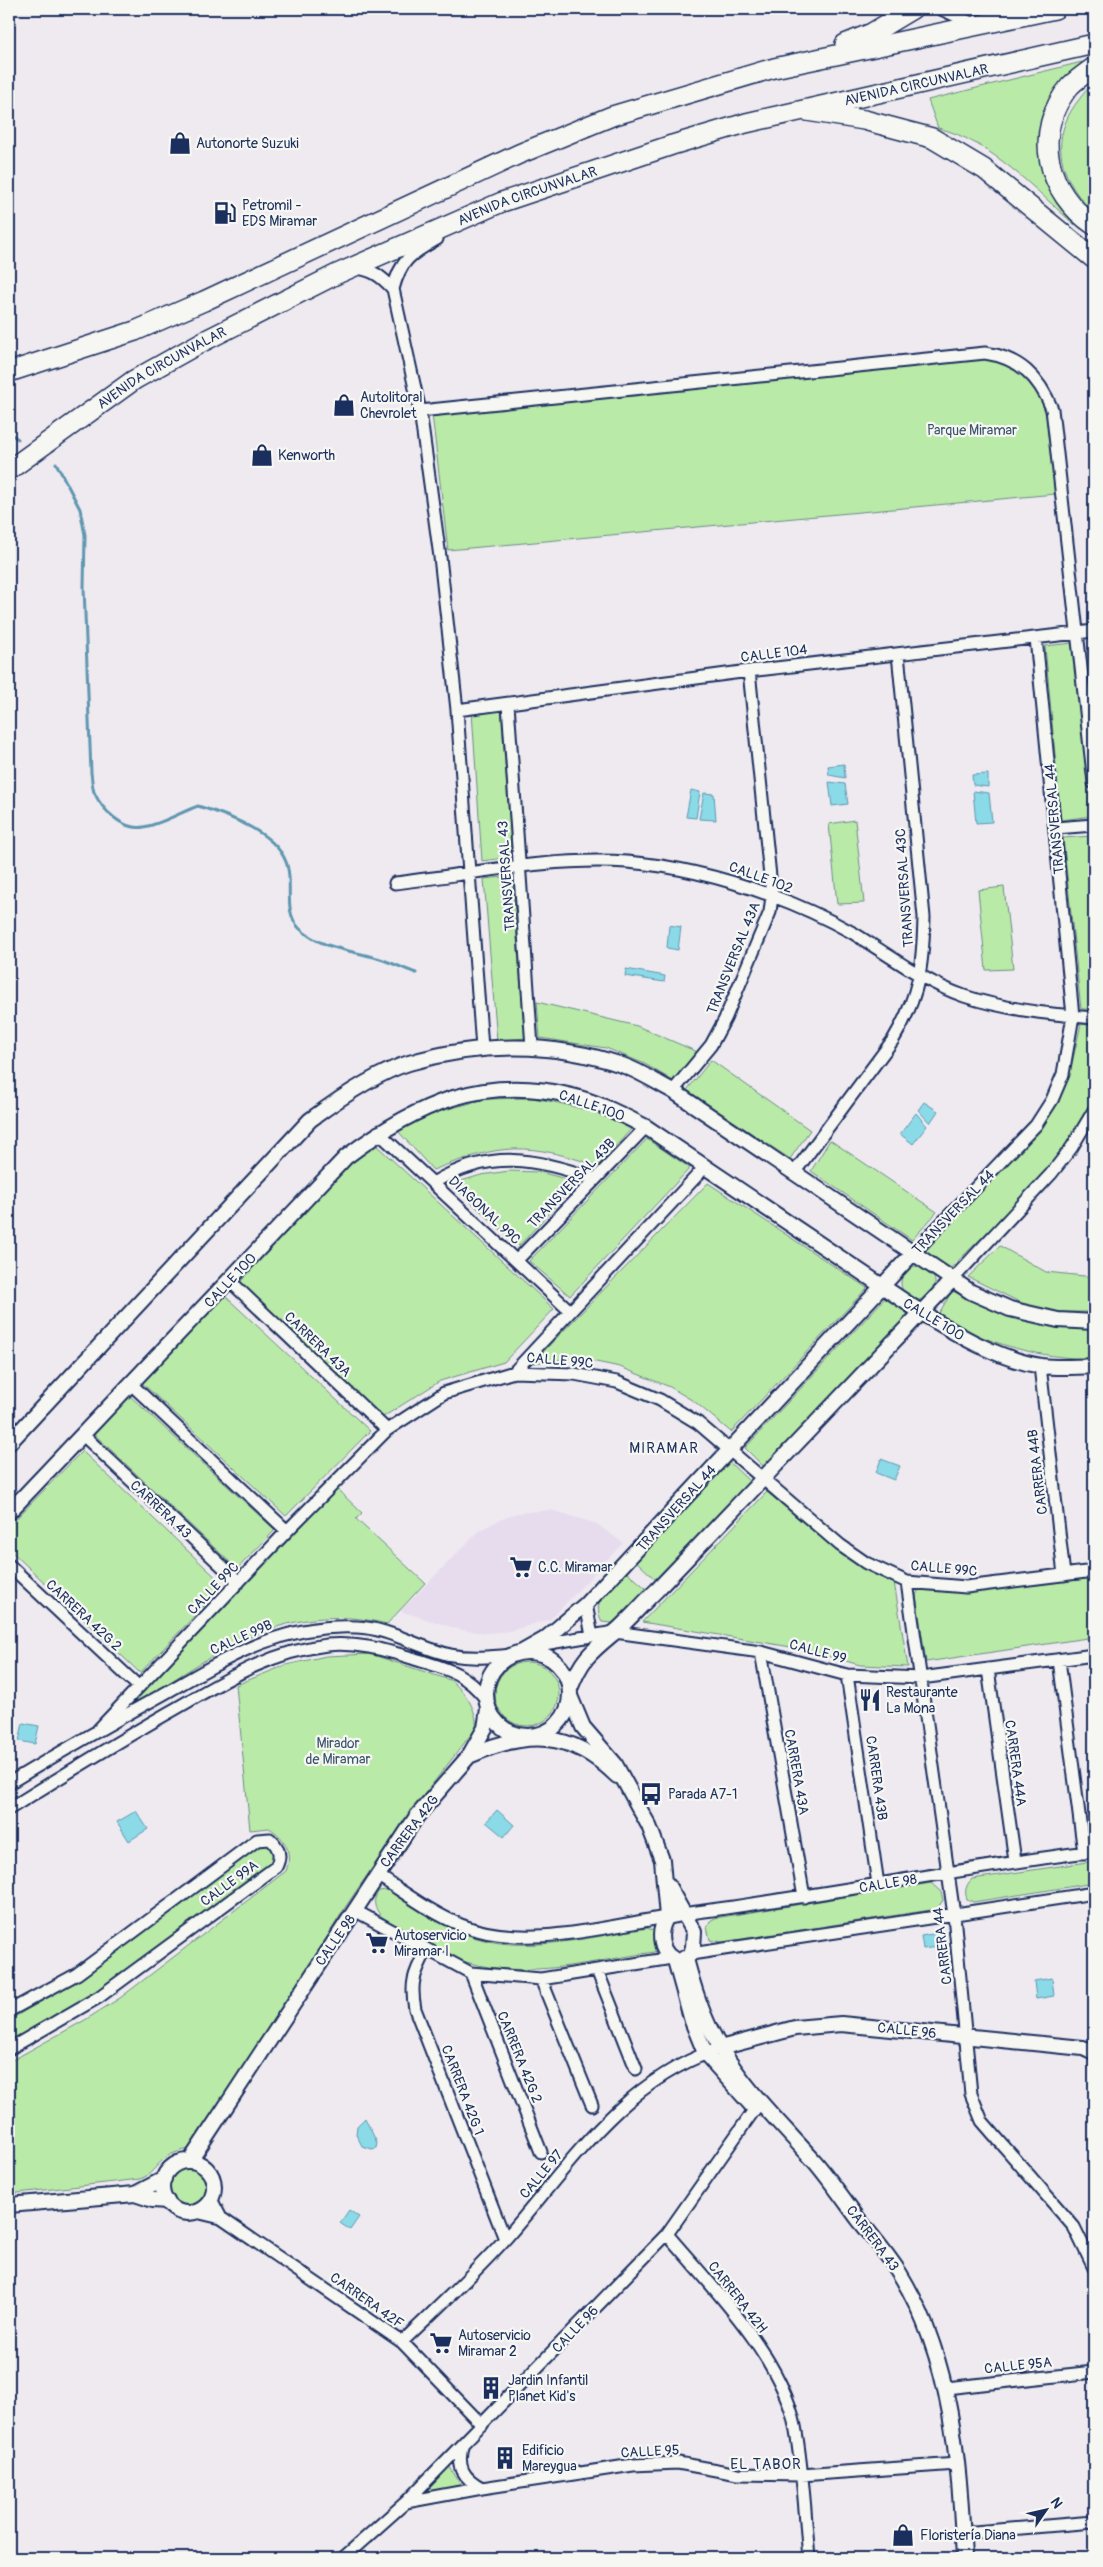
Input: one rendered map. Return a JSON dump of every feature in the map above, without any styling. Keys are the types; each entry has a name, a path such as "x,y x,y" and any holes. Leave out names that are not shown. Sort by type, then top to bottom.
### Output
{"highway":[{"path":"9,372 135,331 204,302 519,154 612,116 774,68 872,33 912,9"},
{"path":"774,68 1055,9"},
{"name":"AVENIDA CIRCUNVALAR","path":"9,470 134,380 202,342 350,268 484,210 672,145 796,110 1094,44"},
{"path":"1094,67 1071,86 1062,99 1050,128 1049,145 1051,166 1058,187 1075,211 1094,226"},
{"path":"796,110 864,120 932,138 984,168 1094,259"}],"street":[{"path":"941,9 976,25"},
{"path":"482,1048 458,710 420,411 393,289 398,271 411,254 484,210"},
{"path":"350,268 367,269 376,273 393,289"},
{"path":"420,411 985,352 1003,356 1020,364 1034,376 1046,393 1052,409 1094,783"},
{"name":"CALLE 104","path":"458,710 749,671 1094,632"},
{"name":"TRANSVERSAL 44","path":"517,1654 535,1646 586,1604 914,1252 1036,1125 1052,1100 1063,1074 1073,1016 1036,638"},
{"name":"TRANSVERSAL 43C","path":"794,1173 893,1040 906,1019 920,976 923,960 924,917 898,654"},
{"name":"TRANSVERSAL 43A","path":"673,1091 711,1045 725,1019 770,912 772,896 749,671"},
{"name":"TRANSVERSAL 43","path":"508,704 532,1046"},
{"path":"1055,828 1094,825"},
{"name":"CALLE 102","path":"395,883 581,861 627,862 713,876 772,896 851,932 920,976 964,996 1032,1012 1094,1018"},
{"path":"9,1443 310,1120 342,1096 408,1064 482,1048 532,1046 575,1051 624,1066 673,1091 972,1292 1010,1310 1058,1320 1094,1322"},
{"name":"CALLE 100","path":"9,1512 346,1157 378,1132 413,1112 444,1100 490,1090 524,1088 574,1096 607,1108 646,1127 922,1313 960,1336 1004,1356 1040,1366 1094,1366"},
{"path":"529,1737 543,1734 555,1727 564,1716 578,1671 588,1654 615,1632 922,1313 1051,1174 1072,1147 1094,1110"},
{"name":"TRANSVERSAL 43B","path":"517,1260 646,1127"},
{"name":"DIAGONAL 99C","path":"378,1132 570,1311"},
{"path":"433,1183 449,1174 475,1164 507,1159 559,1166 595,1179"},
{"path":"514,1372 706,1166"},
{"name":"CARRERA 43A","path":"229,1280 387,1430"},
{"name":"CARRERA 44B","path":"1040,1366 1064,1575"},
{"name":"CALLE 99C","path":"98,1730 287,1531 387,1430 444,1393 514,1372 574,1374 617,1382 678,1410 698,1423 840,1545 866,1563 907,1582 966,1587 1094,1571"},
{"path":"131,1384 287,1531"},
{"name":"CARRERA 43","path":"83,1435 239,1582"},
{"name":"CARRERA 42G 2","path":"9,1565 139,1687"},
{"name":"CARRERA 44","path":"907,1582 954,1915 967,2036 971,2094 982,2121 1074,2228 1094,2268"},
{"path":"586,1604 592,1636"},
{"name":"CALLE 99B","path":"9,1783 98,1730 233,1654 261,1642 298,1630 323,1627 373,1628 449,1654 488,1658 517,1654"},
{"name":"CALLE 99","path":"535,1646 615,1632 761,1652 847,1675 921,1678 1094,1655"},
{"path":"9,1808 239,1672 293,1652 328,1645 354,1644 376,1647 460,1674 473,1683 487,1704 493,1719 503,1729 515,1735 557,1741 585,1751 600,1761 625,1784"},
{"path":"487,1704 488,1678 494,1668 517,1654 533,1652 554,1661 567,1678 570,1692 583,1726 608,1754 656,1843 662,1860 667,1917 662,1927 661,1938 664,1950 681,1958 694,1947 694,1932 692,1925 682,1914 664,1878"},
{"name":"CARRERA 43A","path":"761,1652 804,1897"},
{"path":"1059,1660 1089,1852"},
{"name":"CARRERA 44A","path":"988,1669 1015,1861"},
{"name":"CARRERA 43B","path":"847,1675 878,1884"},
{"name":"CARRERA 42G","path":"354,1910 376,1874 417,1816 469,1756 485,1728 487,1704"},
{"name":"CARRERA 42G","path":"469,1756 490,1747 529,1737"},
{"name":"CALLE 99A","path":"9,2011 77,1974 257,1840 270,1838 279,1849 280,1860 276,1867 268,1873 100,1997 9,2049"},
{"name":"CALLE 98","path":"682,1914 804,1897 1015,1861 1089,1852"},
{"path":"376,1874 462,1925 510,1936 540,1936 682,1914"},
{"name":"CALLE 98","path":"196,2163 199,2149 354,1910 426,1951 470,1973 541,1979 1094,1893"},
{"name":"CARRERA 42G 1","path":"426,1951 413,1979 411,1990 415,2010 505,2239"},
{"name":"CARRERA 43","path":"681,1958 720,2048 757,2105"},
{"name":"CARRERA 43","path":"681,1958 692,2021 705,2053 817,2164 900,2274 924,2321 946,2388 957,2464 964,2558"},
{"path":"597,1970 636,2069"},
{"name":"CARRERA 42G 2","path":"470,1973 541,2152"},
{"path":"541,1979 592,2105"},
{"name":"CALLE 96","path":"720,2048 795,2028 841,2024 1083,2048 1094,2053"},
{"name":"CALLE 97","path":"402,2342 505,2239 605,2121 646,2085 691,2058 720,2048"},
{"name":"CALLE 96","path":"343,2558 406,2502 462,2446 667,2234 757,2105"},
{"path":"9,2205 135,2194 164,2179 175,2165 196,2163 213,2179 214,2189 211,2199 204,2208 196,2212 180,2211 167,2201 163,2190 164,2179"},
{"path":"135,2194 153,2200 167,2201"},
{"name":"CARRERA 42F","path":"211,2199 221,2218"},
{"name":"CARRERA 42F","path":"196,2212 221,2218 402,2342 482,2425"},
{"name":"CARRERA 42H","path":"667,2234 749,2332 779,2382 794,2424 809,2558"},
{"name":"CALLE 95A","path":"946,2388 1094,2372"},
{"path":"462,2446 459,2460 462,2471 468,2481 482,2488"},
{"name":"CALLE 95","path":"406,2502 482,2488 633,2465 678,2463 738,2474 801,2475 957,2464"},
{"path":"962,2533 1094,2522"}],"shaded area":[{"name":"C.C. Miramar","path":"551,1510 597,1524 623,1543 551,1619 509,1631 488,1633 461,1630 400,1611 478,1532 495,1522 517,1513"}],"green space":[{"path":"1082,62 1059,95 1046,120 1040,135 1039,147 1040,159 1048,183 1075,225 1028,182 994,155 957,134 938,128 928,100"},
{"path":"1094,82 1094,212 1086,205 1072,186 1063,164 1061,141 1065,123 1072,110"},
{"name":"Parque Miramar","path":"984,357 1007,363 1024,375 1036,390 1044,408 1049,429 1055,494 448,550 432,414"},
{"path":"1073,643 1092,816 1061,820 1045,646"},
{"path":"501,709 512,857 482,861 472,712"},
{"path":"855,820 864,903 837,904 829,824"},
{"path":"1092,836 1094,859 1094,1009 1081,1009 1063,838"},
{"path":"512,876 525,1038 497,1041 484,879"},
{"path":"1004,887 1013,969 986,970 978,890"},
{"path":"537,1002 637,1026 700,1053 675,1082 645,1064 606,1048 540,1038"},
{"path":"1081,1024 1094,1026 1096,1070 1094,1094 1085,1116 1071,1139 1031,1187 949,1270 924,1253 1042,1125 1069,1076"},
{"path":"711,1060 810,1130 790,1159 687,1090"},
{"path":"532,1098 584,1109 632,1128 598,1166 552,1153 515,1149 478,1155 433,1170 397,1130 437,1112 486,1099"},
{"path":"647,1139 690,1168 570,1296 529,1261"},
{"path":"830,1140 937,1212 912,1240 811,1171"},
{"path":"376,1145 554,1309 504,1362 440,1381 383,1417 240,1282 352,1162"},
{"path":"509,1171 540,1172 577,1182 519,1246 451,1184 481,1175"},
{"path":"708,1183 867,1288 731,1432 695,1402 670,1387 620,1367 577,1358 532,1363"},
{"path":"1000,1246 1046,1272 1094,1277 1094,1312 1059,1312 1028,1306 968,1277"},
{"path":"918,1266 925,1267 930,1271 934,1276 934,1290 930,1295 925,1299 918,1300 911,1299 906,1295 902,1290 901,1283 902,1276 906,1271 911,1267"},
{"path":"952,1291 1008,1314 1094,1327 1094,1359 1053,1356 1013,1348 956,1325 938,1315"},
{"path":"225,1296 370,1431 286,1516 142,1383"},
{"path":"887,1296 911,1313 764,1467 745,1448"},
{"path":"130,1396 275,1530 237,1569 94,1434"},
{"path":"82,1451 224,1585 140,1673 9,1549 9,1526"},
{"path":"728,1461 751,1483 657,1581 635,1560"},
{"path":"337,1489 362,1513 356,1519 425,1583 387,1624 349,1618 313,1619 279,1626 247,1638 215,1654 122,1713"},
{"path":"767,1492 839,1552 863,1568 894,1582 908,1667 860,1665 803,1649 642,1622"},
{"path":"626,1571 650,1592 620,1624 602,1622 598,1606 600,1599 608,1588"},
{"path":"1094,1578 1094,1637 926,1662 916,1595 920,1588 967,1593"},
{"name":"Mirador de Miramar","path":"370,1654 450,1680 469,1701 475,1714 476,1728 409,1814 346,1906 200,2144 168,2156 150,2173 140,2179 9,2194 9,2062 85,2020 120,1998 286,1871 289,1858 288,1852 279,1836 269,1828 250,1830 236,1685 286,1665 326,1656"},
{"path":"527,1662 545,1668 553,1676 559,1694 553,1712 545,1720 527,1726 509,1720 501,1712 495,1694 501,1676 509,1668"},
{"path":"260,1844 268,1844 275,1851 272,1864 96,1994 9,2043 9,2020 84,1977"},
{"path":"1094,1861 1094,1883 973,1902 967,1899 966,1896 966,1888 972,1879"},
{"path":"931,1883 941,1892 943,1900 937,1909 722,1942 710,1940 707,1927 710,1921 715,1918"},
{"path":"379,1891 393,1891 456,1930 487,1941 509,1944 556,1943 648,1928 655,1932 659,1947 654,1952 560,1967 512,1969 489,1967 466,1962 444,1954 382,1917 377,1911 375,1898"},
{"path":"188,2164 201,2168 207,2174 211,2187 207,2200 201,2206 188,2210 175,2206 169,2200 165,2187 169,2174 175,2168"},
{"path":"448,2464 461,2485 420,2496"}],"water":[{"path":"844,764 845,778 829,775 828,766"},
{"path":"988,774 988,787 973,785 972,775"},
{"path":"829,782 845,784 848,804 832,806"},
{"path":"691,790 700,792 696,818 686,817"},
{"path":"973,791 989,793 992,822 976,823"},
{"path":"704,793 714,794 716,820 699,819"},
{"path":"669,925 681,927 678,950 667,948"},
{"path":"626,969 665,976 664,982 625,976"},
{"path":"924,1102 938,1111 930,1123 918,1110"},
{"path":"916,1113 927,1126 913,1144 900,1134"},
{"path":"881,1459 900,1466 894,1480 876,1473"},
{"path":"23,1723 39,1726 35,1744 19,1741"},
{"path":"497,1810 514,1825 504,1837 486,1822"},
{"path":"136,1811 148,1829 129,1841 117,1822"},
{"path":"943,1932 945,1946 923,1949 921,1936"},
{"path":"1052,1978 1054,1996 1036,1999 1034,1981"},
{"path":"365,2118 377,2143 376,2148 372,2149 362,2146 356,2134 357,2126"},
{"path":"349,2210 359,2217 350,2230 340,2223"}],"waterway":[{"path":"9,433 18,439"},
{"path":"56,463 80,509 85,535 84,587 91,773 94,792 102,806 114,818 128,826 144,827 198,806 252,828 265,836 284,857 289,876 290,907 294,922 299,928 326,945 377,958 416,973"}],"place":[{"name":"Autonorte Suzuki","path":"180,143"},
{"name":"Petromil - EDS Miramar","path":"225,213"},
{"name":"Autolitoral Chevrolet","path":"344,405"},
{"name":"Kenworth","path":"262,455"},
{"name":"C.C. Miramar","path":"521,1567"},
{"name":"Restaurante La Mona","path":"870,1700"},
{"name":"Parada A7-1","path":"651,1794"},
{"name":"Autoservicio Miramar I","path":"377,1943"},
{"name":"Autoservicio Miramar 2","path":"441,2343"},
{"name":"Jardin Infantil Planet Kid's","path":"491,2388"},
{"name":"Edificio Mareygua","path":"505,2458"},
{"name":"Floristería Diana","path":"903,2535"}],"district":[{"name":"MIRAMAR","path":"664,1448"},
{"name":"EL TABOR","path":"766,2464"}]}
